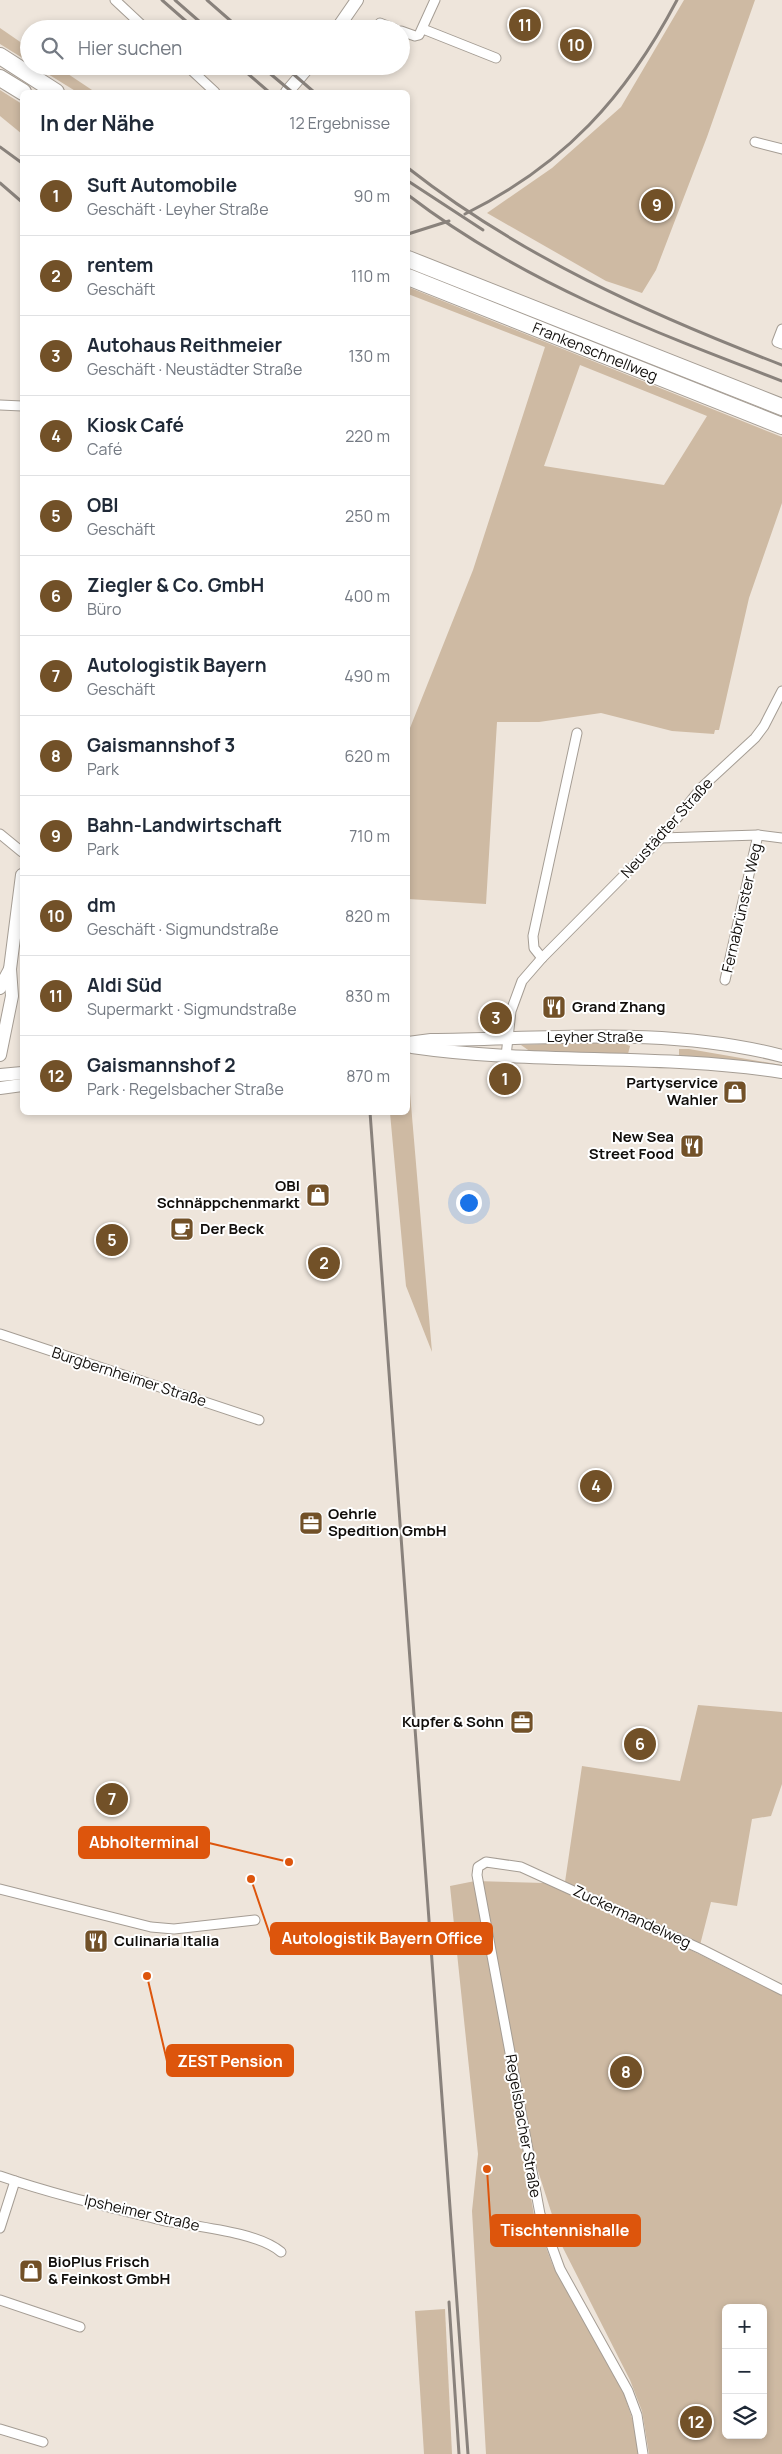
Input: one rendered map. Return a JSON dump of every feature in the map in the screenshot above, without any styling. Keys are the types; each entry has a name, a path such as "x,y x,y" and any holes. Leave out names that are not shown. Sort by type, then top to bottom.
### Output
{"highway":[{"path":"0,56 20,69"},
{"path":"30,75 53,90"},
{"path":"0,78 20,90"},
{"name":"Frankenschnellweg","path":"410,259 782,407"},
{"name":"Frankenschnellweg","path":"410,278 782,426"}],"main road":[{"path":"344,20 357,0"},
{"path":"289,90 301,75"},
{"path":"0,1055 12,996 10,969 20,891"},
{"path":"0,988 10,969"},
{"name":"Leyher Straße","path":"410,1045 508,1038 608,1036 669,1038 726,1044 782,1056"},
{"name":"Leyher Straße","path":"410,1045 459,1054 676,1061 782,1072"},
{"path":"0,1074 20,1073"},
{"path":"0,1088 20,1084"}],"street":[{"path":"115,0 136,20"},
{"path":"410,34 415,36 423,30 435,0"},
{"path":"423,30 496,58"},
{"path":"197,75 213,90"},
{"path":"755,142 782,149"},
{"path":"782,329 778,342 782,344"},
{"path":"0,405 20,406"},
{"name":"Neustädter Straße","path":"506,1056 511,1011 522,981 542,958 661,838 702,787 760,732 782,691"},
{"path":"542,958 534,948 533,936 577,733"},
{"path":"0,834 20,850"},
{"path":"661,838 758,835 782,838"},
{"name":"Fernabrünster Weg","path":"725,980 758,835"},
{"name":"Burgbernheimer Straße","path":"0,1334 258,1420"},
{"name":"Zuckermandelweg","path":"478,1867 486,1862 521,1867 701,1949 782,1990"},
{"name":"Regelsbacher Straße","path":"478,1867 477,1875 540,2214 560,2269 628,2391 637,2415 643,2454"},
{"path":"0,1889 151,1928 174,1929 255,1920"},
{"name":"Ipsheimer Straße","path":"0,2176 165,2220 250,2237 271,2244 281,2252"},
{"path":"0,2228 15,2181"},
{"path":"0,2300 80,2327"},
{"path":"0,2429 43,2442"}],"shaded area":[{"path":"684,0 755,0 707,137 656,270 642,293 606,281 487,213 552,168 621,107"},
{"path":"0,28 20,42 20,56 0,44"},
{"path":"50,75 70,75 92,90 74,90"},
{"path":"0,90 20,103 20,132 0,116"},
{"path":"410,288 782,437 782,503 749,598 719,730 715,730 714,734 672,731 601,713 539,722 497,722 486,904 410,899 410,728 473,570 545,347 410,295","holes":["580,365 707,416 664,485 544,466"]},
{"path":"618,1041 630,1046 628,1054 531,1052 521,1045"},
{"path":"679,1049 689,1049 782,1065 782,1068 679,1057"},
{"path":"410,1093 432,1352 406,1286 390,1115 410,1115"},
{"path":"698,1705 782,1712 782,1784 771,1816 752,1819 737,1906 711,1902 700,1945 565,1882 582,1766 680,1781"},
{"path":"475,1881 545,1883 644,1927 782,1995 782,2454 649,2454 642,2411 630,2380 562,2246 531,2149 523,2153 534,2215 553,2266 624,2394 635,2427 638,2454 486,2454 472,2211 478,2154 450,1886"},
{"path":"445,2309 452,2454 424,2454 415,2311"}],"railway":[{"path":"162,0 185,20"},
{"path":"175,0 198,20"},
{"path":"207,0 230,20"},
{"path":"465,214 533,174 589,125 614,97 636,67 677,0"},
{"path":"249,75 267,90"},
{"path":"272,75 290,90"},
{"path":"294,75 312,90"},
{"path":"0,147 20,162"},
{"path":"410,169 451,200 540,256 683,325 782,365"},
{"path":"410,182 483,230"},
{"path":"0,183 20,200"},
{"path":"410,196 451,226 495,253 588,302 684,343 782,381"},
{"path":"410,233 449,221"},
{"path":"370,1115 468,2454"},
{"path":"449,2302 459,2454"}],"place":[{"name":"Aldi Süd","path":"525,25"},
{"name":"dm","path":"576,45"},
{"name":"Bahn-Landwirtschaft","path":"657,205"},
{"name":"Grand Zhang","path":"554,1007"},
{"name":"Autohaus Reithmeier","path":"496,1018"},
{"name":"Suft Automobile","path":"505,1079"},
{"name":"Partyservice Wahler","path":"735,1092"},
{"name":"New Sea Street Food","path":"692,1146"},
{"name":"OBI Schnäppchenmarkt","path":"318,1195"},
{"name":"Der Beck","path":"182,1229"},
{"name":"OBI","path":"112,1240"},
{"name":"rentem","path":"324,1263"},
{"name":"Kiosk Café","path":"596,1486"},
{"name":"Oehrle Spedition GmbH","path":"311,1523"},
{"name":"Kupfer & Sohn","path":"522,1722"},
{"name":"Ziegler & Co. GmbH","path":"640,1744"},
{"name":"Autologistik Bayern","path":"112,1799"},
{"name":"Abholterminal","path":"289,1862"},
{"name":"Autologistik Bayern Office","path":"251,1879"},
{"name":"Culinaria Italia","path":"96,1941"},
{"name":"ZEST Pension","path":"147,1976"},
{"name":"Gaismannshof 3","path":"626,2072"},
{"name":"Tischtennishalle","path":"487,2169"},
{"name":"BioPlus Frisch & Feinkost GmbH","path":"31,2271"},
{"name":"Gaismannshof 2","path":"696,2422"}]}
